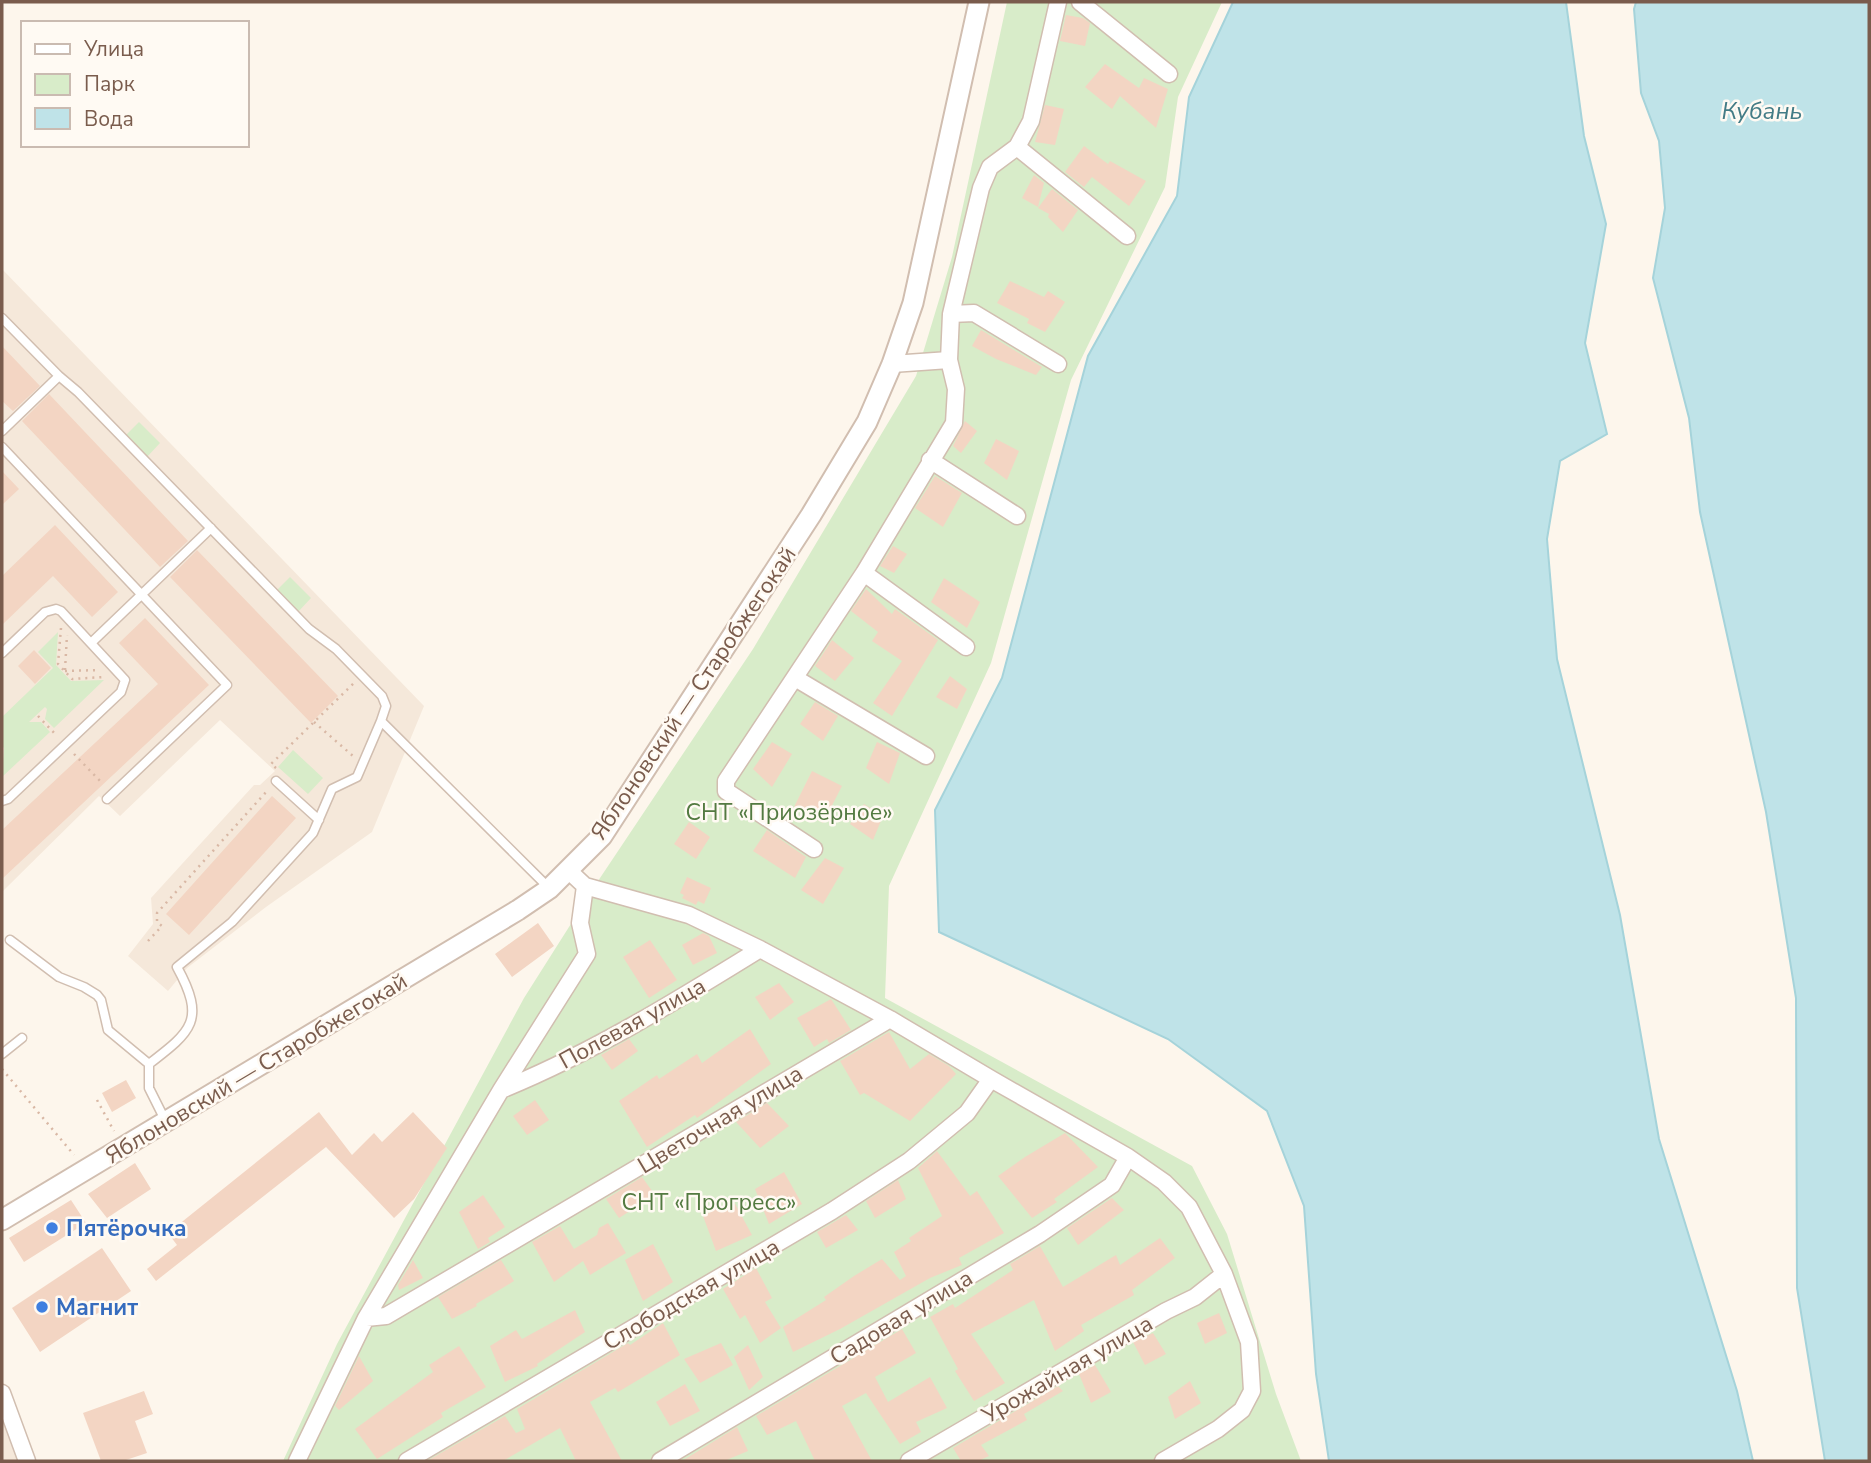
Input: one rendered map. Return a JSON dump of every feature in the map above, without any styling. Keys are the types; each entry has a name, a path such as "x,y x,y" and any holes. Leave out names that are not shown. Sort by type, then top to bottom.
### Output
{"street":[{"name":"Яблоновский — Старобжегокай","path":"2,1220 463,944 549,889 602,836 811,515 867,422 892,364 913,303 979,2"},
{"path":"814,849 726,792 726,781 864,573 954,423 956,388 949,360 951,314 981,188 990,167 1017,147 1031,121 1058,2"},
{"path":"1080,2 1169,74"},
{"path":"1017,147 1127,236"},
{"path":"951,314 974,313 1058,364"},
{"path":"892,364 949,360"},
{"path":"930,460 1017,516"},
{"path":"864,573 966,646"},
{"path":"796,678 926,757"},
{"path":"569,871 585,886 689,915 760,949 890,1019 1128,1157 1164,1182 1189,1207 1224,1274 1249,1342 1252,1391 1242,1410 1218,1429 1163,1461"},
{"path":"297,1461 366,1318 501,1090 587,954 580,923 585,886"},
{"name":"Полевая улица","path":"501,1090 544,1073 666,1007 760,949"},
{"name":"Цветочная улица","path":"366,1318 386,1316 890,1019"},
{"name":"Слободская улица","path":"407,1461 832,1211 909,1161 967,1113 991,1079"},
{"name":"Садовая улица","path":"660,1461 1040,1234 1112,1185 1128,1157"},
{"name":"Урожайная улица","path":"909,1461 1166,1311 1195,1297 1224,1274"},
{"path":"3,1403 27,1461"}],"lane":[{"path":"2,318 78,392 309,629 337,649 385,700 382,721 357,777 332,789 313,833 232,922 177,967 187,986 193,1016 181,1039 149,1065"},
{"path":"2,431 59,376"},
{"path":"2,447 227,685 110,797"},
{"path":"91,643 211,528"},
{"path":"2,653 50,609 61,611 125,680 124,686 10,797 2,801"},
{"path":"382,721 549,889"},
{"path":"276,781 318,820"},
{"path":"10,940 59,977 97,995 101,1000 108,1030 149,1065 149,1088 166,1122"},
{"path":"2,1054 22,1038"}],"path":[{"path":"61,625 58,664 72,678 110,677"},
{"path":"65,671 68,632"},
{"path":"65,671 104,670"},
{"path":"148,941 162,926 157,922 157,913 283,774 271,764 362,675"},
{"path":"38,716 110,797"},
{"path":"314,722 363,766"},
{"path":"2,1069 74,1155"},
{"path":"97,1100 114,1131"}],"shaded area":[{"path":"2,269 424,706 372,832 266,907 187,968 168,991 128,956 153,924 151,898 254,785 260,785 275,771 220,720 120,816 99,796 2,892"},
{"path":"2,1412 22,1461 2,1461"}],"green space":[{"name":"СНТ «Прогресс»","path":"1007,2 1222,2 1178,97 1165,187 1071,380 991,663 889,886 885,998 1192,1166 1227,1234 1276,1394 1301,1461 283,1461 337,1344 524,998 600,878 753,649 916,376 952,257"},
{"path":"139,422 160,443 147,457 126,435"},
{"path":"290,577 311,598 298,612 277,590"},
{"path":"58,632 56,665 71,681 104,680 54,728 45,719 45,707 29,722 41,722 50,732 2,777 2,717 53,668 38,652"},
{"path":"293,750 323,778 308,794 278,767"}],"water":[{"path":"1233,2 1566,2 1584,136 1606,224 1585,343 1607,434 1560,461 1547,539 1557,659 1620,915 1659,1139 1737,1391 1753,1461 1329,1461 1316,1374 1304,1206 1267,1111 1168,1039 939,932 935,810 1002,678 1088,356 1177,196 1189,97"},
{"name":"Кубань","path":"1636,2 1869,2 1869,1461 1825,1461 1797,1288 1796,998 1766,812 1700,512 1689,418 1653,278 1665,208 1659,141 1641,93 1634,9"}],"building":[{"path":"1066,15 1083,18 1090,23 1085,46 1060,41"},
{"path":"1105,64 1139,88 1144,78 1168,89 1156,128 1120,96 1112,109 1085,87"},
{"path":"1045,105 1064,109 1055,145 1035,142"},
{"path":"1084,146 1108,164 1110,161 1146,181 1129,206 1092,177 1084,187 1065,172"},
{"path":"1034,175 1044,183 1038,207 1022,198"},
{"path":"1052,189 1078,210 1063,232 1048,217 1049,214 1038,208"},
{"path":"1010,281 1044,297 1048,291 1065,302 1045,332 1027,323 1029,319 997,303"},
{"path":"981,330 1042,367 1036,375 972,346"},
{"path":"2,346 40,386 13,411 2,401"},
{"path":"49,394 188,541 160,567 22,421"},
{"path":"965,421 977,431 961,453 953,446"},
{"path":"996,439 1019,451 1007,480 984,463"},
{"path":"2,471 19,489 2,505"},
{"path":"935,476 962,493 943,527 915,508"},
{"path":"55,525 118,592 92,617 53,576 2,625 2,576"},
{"path":"893,546 907,554 894,573 880,566"},
{"path":"197,550 338,696 311,723 170,577"},
{"path":"944,578 980,602 967,628 931,602"},
{"path":"866,589 892,614 895,609 938,640 892,716 873,703 902,661 872,641 878,632 851,611"},
{"path":"145,618 209,685 2,879 2,830 158,684 119,643"},
{"path":"832,640 854,658 835,681 815,666"},
{"path":"34,650 51,668 35,684 18,666"},
{"path":"950,676 967,689 957,709 936,697"},
{"path":"815,702 838,716 823,741 800,724"},
{"path":"772,742 792,754 772,787 753,769"},
{"path":"877,742 900,753 889,784 866,768"},
{"path":"812,771 842,786 823,823 794,807"},
{"path":"272,796 296,818 189,935 166,914"},
{"path":"864,804 883,816 873,840 850,824"},
{"path":"689,822 710,837 696,859 674,844"},
{"path":"767,830 806,857 795,878 753,851"},
{"path":"825,858 844,868 823,904 801,890"},
{"path":"687,877 711,888 704,904 698,901 696,905 682,898 684,895 680,893"},
{"path":"538,923 554,946 512,977 495,954"},
{"path":"703,933 709,936 717,953 693,965 682,945"},
{"path":"650,940 677,980 649,998 623,957"},
{"path":"779,983 794,1002 770,1020 755,997"},
{"path":"831,999 851,1030 829,1043 827,1039 814,1047 797,1018"},
{"path":"750,1029 771,1064 697,1118 695,1115 647,1147 619,1101 657,1075 659,1079 697,1054 702,1063"},
{"path":"889,1032 910,1069 929,1054 949,1066 956,1074 910,1121 864,1093 860,1095 840,1061"},
{"path":"629,1039 638,1051 612,1070 601,1055"},
{"path":"126,1080 136,1098 112,1112 102,1093"},
{"path":"535,1100 549,1120 527,1135 513,1116"},
{"path":"767,1103 789,1126 760,1148 736,1122"},
{"path":"319,1112 352,1155 374,1133 382,1142 413,1112 447,1148 414,1199 394,1218 326,1147 156,1281 147,1269 177,1245 168,1233"},
{"path":"1065,1133 1098,1167 1054,1199 1057,1202 1032,1218 998,1176"},
{"path":"937,1151 970,1196 977,1191 1004,1233 959,1258 962,1265 930,1278 840,1329 793,1352 783,1327 826,1300 824,1297 854,1276 882,1259 900,1280 906,1276 894,1252 911,1241 909,1238 942,1216 918,1168"},
{"path":"135,1163 151,1189 107,1218 88,1194"},
{"path":"784,1172 802,1204 769,1224 755,1189"},
{"path":"642,1177 655,1195 619,1218 606,1199"},
{"path":"898,1180 906,1199 875,1218 866,1201"},
{"path":"483,1195 505,1227 488,1238 490,1242 478,1249 459,1212"},
{"path":"1112,1198 1124,1210 1078,1245 1067,1228"},
{"name":"Пятёрочка","path":"71,1200 86,1223 24,1262 9,1238"},
{"path":"733,1200 752,1235 716,1251 703,1216"},
{"path":"846,1215 858,1230 826,1248 817,1232"},
{"path":"608,1223 626,1253 590,1275 583,1261 554,1282 532,1242 560,1226 574,1249 597,1235 599,1228"},
{"path":"1160,1238 1175,1258 1132,1290 1134,1295 1081,1325 1084,1331 1055,1351 1034,1300 971,1334 1005,1383 974,1401 955,1371 958,1369 930,1317 953,1304 955,1308 1013,1270 1010,1264 1040,1246 1063,1287 1116,1255 1120,1265"},
{"path":"653,1244 673,1282 643,1301 625,1260"},
{"path":"102,1248 131,1291 40,1352 12,1308"},
{"path":"413,1260 423,1278 399,1290 398,1285"},
{"path":"501,1260 514,1281 452,1319 438,1297"},
{"path":"756,1268 772,1298 765,1302 781,1328 760,1343 745,1315 740,1319 723,1289"},
{"path":"575,1310 585,1332 537,1364 538,1366 505,1382 490,1346 516,1330 522,1339"},
{"path":"1219,1313 1227,1333 1205,1344 1197,1323"},
{"path":"663,1323 680,1355 618,1392 615,1388 590,1402 622,1461 576,1461 560,1428 503,1461 427,1461 505,1416 516,1433 525,1429 517,1409 628,1343 630,1345"},
{"path":"902,1329 916,1353 875,1377 888,1402 930,1377 947,1408 916,1422 921,1432 900,1444 866,1393 842,1406 872,1461 815,1461 796,1421 767,1435 756,1416"},
{"path":"1153,1333 1166,1354 1145,1365 1133,1342"},
{"path":"721,1343 733,1365 700,1383 684,1359"},
{"path":"748,1345 763,1377 749,1390 734,1357"},
{"path":"459,1346 486,1387 441,1413 443,1417 377,1459 355,1429 433,1372 429,1365"},
{"path":"359,1356 373,1381 339,1410 335,1406"},
{"path":"1095,1365 1111,1392 1091,1403 1079,1374"},
{"path":"1190,1381 1201,1403 1175,1419 1168,1397"},
{"path":"685,1384 700,1411 670,1426 656,1402"},
{"path":"1058,1386 1063,1391 1024,1414 1027,1420 981,1445 989,1456 978,1461 961,1461 953,1448"},
{"path":"144,1391 153,1414 135,1421 147,1453 123,1461 101,1461 83,1413"},
{"path":"737,1427 748,1451 724,1461 682,1461"}],"place":[{"name":"Пятёрочка","path":"52,1228"},
{"name":"Магнит","path":"42,1307"}],"park label":[{"name":"СНТ «Приозёрное»","path":"789,812"}]}
